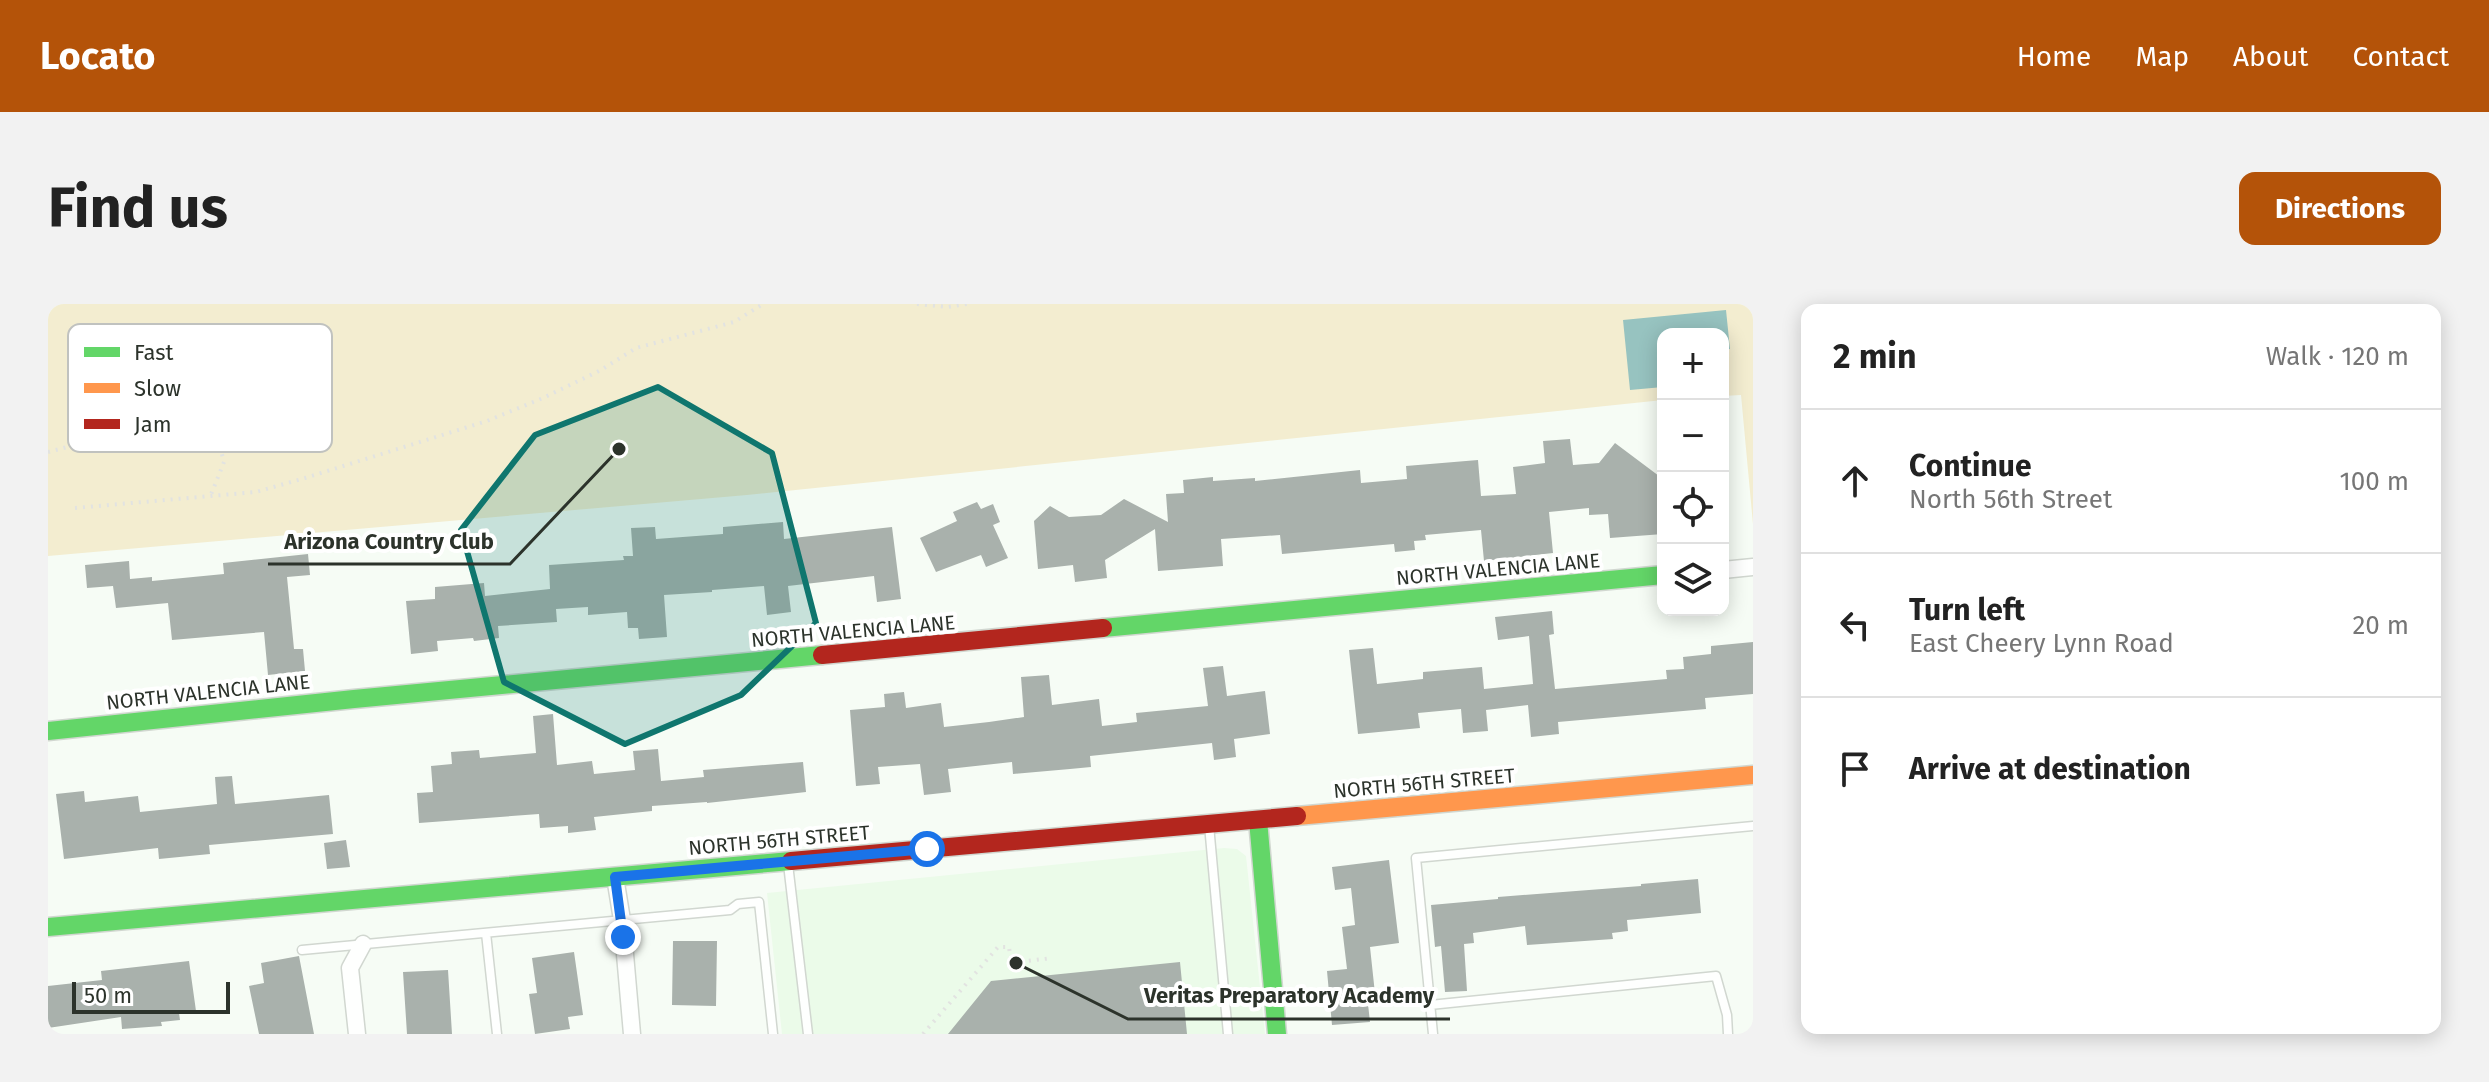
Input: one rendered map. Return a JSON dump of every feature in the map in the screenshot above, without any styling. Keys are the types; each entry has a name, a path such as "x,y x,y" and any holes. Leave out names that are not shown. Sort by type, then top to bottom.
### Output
{"street":[{"path":"1729,569 1753,567"},
{"name":"NORTH VALENCIA LANE","path":"48,731 354,699 1657,576"},
{"name":"NORTH 56TH STREET","path":"48,927 1753,775"},
{"path":"1258,820 1277,1034"},
{"path":"615,877 632,1034"},
{"path":"357,1034 350,968 363,944"}],"lane":[{"path":"1209,824 1228,1034"},
{"path":"1433,1034 1416,858 1753,826"},
{"path":"788,862 808,1034"},
{"path":"302,950 730,910 738,904 759,902 773,1034"},
{"path":"486,933 497,1034"},
{"path":"1430,1005 1716,976 1727,1015 1728,1034"}],"path":[{"path":"75,508 256,492 281,485 487,421 601,370 636,348 734,322 763,304"},
{"path":"917,304 948,307 967,304"},
{"path":"48,452 68,447"},
{"path":"210,497 224,462 221,452"},
{"path":"923,1034 998,947 1009,947 1011,963 1052,958"}],"highlighted area":[{"path":"658,387 772,453 816,623 741,695 625,744 504,682 461,530 535,435"}],"shaded area":[{"path":"48,304 1753,304 1753,524 1741,395 1729,396 1729,328 1657,328 1657,401 747,495 48,556"},
{"path":"1237,849 1246,856 1265,1034 782,1034 767,893"}],"water":[{"path":"1726,310 1728,328 1657,328 1657,388 1630,390 1623,320"}],"building":[{"path":"1570,439 1573,465 1599,463 1615,443 1657,474 1657,534 1610,538 1608,514 1589,515 1589,508 1549,512 1553,553 1484,561 1481,530 1425,535 1426,540 1414,541 1415,550 1395,552 1394,544 1282,554 1280,535 1221,539 1223,566 1158,571 1155,529 1105,560 1107,578 1075,582 1073,565 1038,569 1034,521 1050,506 1069,517 1101,515 1124,499 1168,522 1166,494 1184,493 1183,480 1213,477 1213,481 1255,478 1255,481 1360,470 1361,483 1407,479 1406,466 1478,460 1481,496 1516,494 1513,467 1545,463 1543,441"},
{"path":"977,502 981,509 993,504 1000,522 993,525 1008,558 986,567 981,555 936,572 920,538 957,521 953,512"},
{"path":"783,522 784,539 892,527 901,599 877,602 874,576 788,586 791,612 767,615 764,586 664,595 667,637 639,639 638,628 628,628 627,612 588,615 588,607 556,609 557,622 498,626 499,638 437,641 438,651 411,654 406,601 435,599 435,587 484,583 485,596 550,589 549,565 624,560 623,556 633,556 631,528 655,527 656,539 723,534 723,527"},
{"path":"308,554 310,575 287,577 294,649 303,649 305,671 268,675 264,632 172,640 168,603 116,608 113,586 87,588 85,565 129,561 130,579 152,577 152,581 224,574 223,563"},
{"path":"1552,611 1554,634 1549,635 1555,689 1667,679 1666,670 1684,669 1683,657 1711,654 1711,646 1753,642 1753,694 1705,698 1706,709 1558,722 1559,734 1531,737 1528,705 1486,710 1488,731 1463,733 1461,709 1418,713 1420,728 1358,734 1349,650 1373,648 1377,684 1423,679 1423,672 1482,667 1484,689 1533,684 1529,636 1498,640 1495,617"},
{"path":"1223,666 1227,696 1265,691 1270,734 1234,739 1236,757 1214,760 1212,743 1090,756 1091,767 1013,774 1012,762 948,769 951,792 924,795 920,764 878,767 880,784 856,786 850,710 885,707 884,694 904,692 906,708 941,703 944,727 989,722 1024,717 1021,677 1049,675 1052,705 1099,699 1102,726 1137,722 1136,713 1208,706 1203,668"},
{"path":"553,714 557,765 592,761 594,774 635,770 633,751 658,749 661,781 704,777 703,770 803,762 806,792 652,806 652,811 594,817 596,830 568,833 568,826 540,828 539,814 419,823 417,793 433,792 431,766 452,764 451,752 479,750 480,758 536,753 533,716"},
{"path":"232,776 235,804 329,795 333,834 209,845 210,854 159,859 158,848 64,859 56,794 84,791 85,802 138,796 140,812 217,804 215,777"},
{"path":"346,840 350,867 327,869 324,843"},
{"path":"1389,860 1399,943 1370,947 1376,1003 1368,1004 1370,1022 1332,1025 1327,971 1347,969 1342,927 1355,925 1351,888 1335,890 1332,867"},
{"path":"1698,879 1701,913 1627,920 1628,931 1612,933 1613,939 1527,945 1525,926 1473,933 1474,943 1464,944 1467,991 1445,992 1441,946 1435,947 1431,905"},
{"path":"673,941 717,941 716,1006 672,1005"},
{"path":"574,952 583,1015 568,1017 570,1029 535,1034 529,994 537,993 532,958"},
{"path":"299,956 314,1034 259,1034 249,986 264,983 261,963"},
{"path":"189,961 196,1011 179,1013 180,1020 161,1022 162,1026 122,1029 121,1017 48,1028 48,986 102,980 101,971"},
{"path":"1180,962 1187,1034 948,1034 991,981"},
{"path":"448,970 452,1034 407,1034 403,972"}],"traffic: fast":[{"path":"1103,628 1657,576"},
{"path":"48,731 822,655"},
{"path":"1258,820 1277,1034"},
{"path":"48,927 791,861"}],"traffic: slow":[{"path":"1297,816 1753,775"}],"traffic: jam":[{"path":"822,655 1103,628"},
{"path":"791,861 1297,816"}],"place":[{"name":"Arizona Country Club","path":"619,449"},
{"name":"Veritas Preparatory Academy","path":"1016,963"}],"route":[{"path":"623,937 615,877 927,849"}]}
